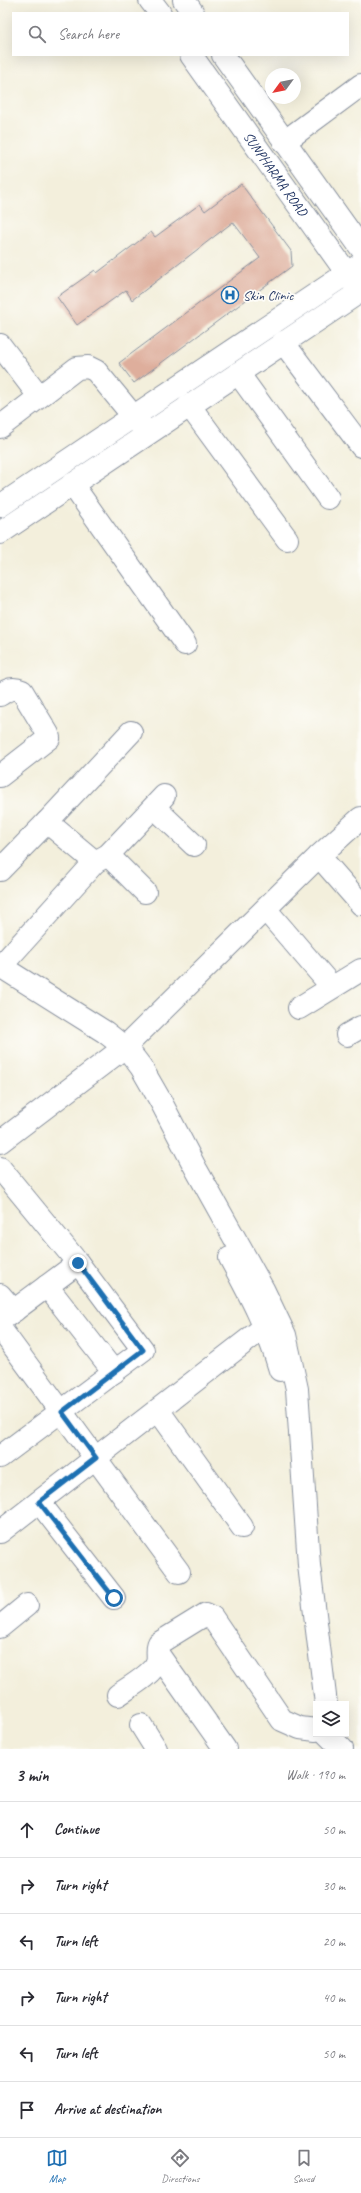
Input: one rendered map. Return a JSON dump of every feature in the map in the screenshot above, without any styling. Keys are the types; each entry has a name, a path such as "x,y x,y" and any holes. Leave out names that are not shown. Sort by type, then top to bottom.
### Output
{"street":[{"path":"150,0 159,12"},
{"path":"184,0 192,12"},
{"name":"SUNPHARMA ROAD","path":"192,56 354,269 361,292"},
{"name":"SUNPHARMA ROAD","path":"224,56 361,248"},
{"path":"284,142 361,85"},
{"path":"0,506 354,269"},
{"path":"0,533 283,342 361,292"},
{"path":"283,342 361,446"},
{"path":"0,345 39,396"},
{"path":"0,427 76,368 88,367 96,371 134,416 147,434"},
{"path":"238,373 328,498"},
{"path":"189,405 287,539"},
{"path":"72,484 185,644"},
{"path":"0,695 8,689 16,688 22,691 49,738 0,776"},
{"path":"0,870 131,732"},
{"path":"194,845 159,801 101,858 0,966 105,1032 127,1048 141,1066 263,1289 271,1322 274,1347 283,1379 289,1489 315,1701"},
{"path":"47,822 101,858 145,892"},
{"path":"0,1142 127,1048 319,856 358,827"},
{"path":"319,856 361,904"},
{"path":"266,910 332,987"},
{"path":"299,1008 361,970"},
{"path":"0,1168 78,1263 143,1350 62,1412 2,1451"},
{"path":"5,1309 47,1286 78,1263"},
{"path":"47,1286 114,1372"},
{"path":"0,1532 271,1322"},
{"path":"271,1322 285,1335 297,1389 309,1564 326,1701"},
{"path":"0,1328 179,1572"},
{"path":"158,1410 242,1527"},
{"path":"39,1502 114,1598"},
{"path":"0,1627 27,1605"},
{"path":"118,1695 154,1667 158,1660 159,1643 206,1614 212,1616 282,1720 291,1725 313,1729"},
{"path":"158,1654 225,1749"},
{"path":"141,1725 156,1749"},
{"path":"326,1737 327,1749"},
{"path":"329,1737 342,1749"}],"building":[{"path":"241,184 291,251 292,266 134,383 119,363 260,258 233,222 132,300 126,290 77,325 57,297 95,270 97,273 151,232 155,237 200,204 205,211"}],"place":[{"name":"Skin Clinic","path":"230,295"}],"route":[{"path":"78,1263 143,1350 62,1412 96,1458 39,1502 114,1598"}]}
